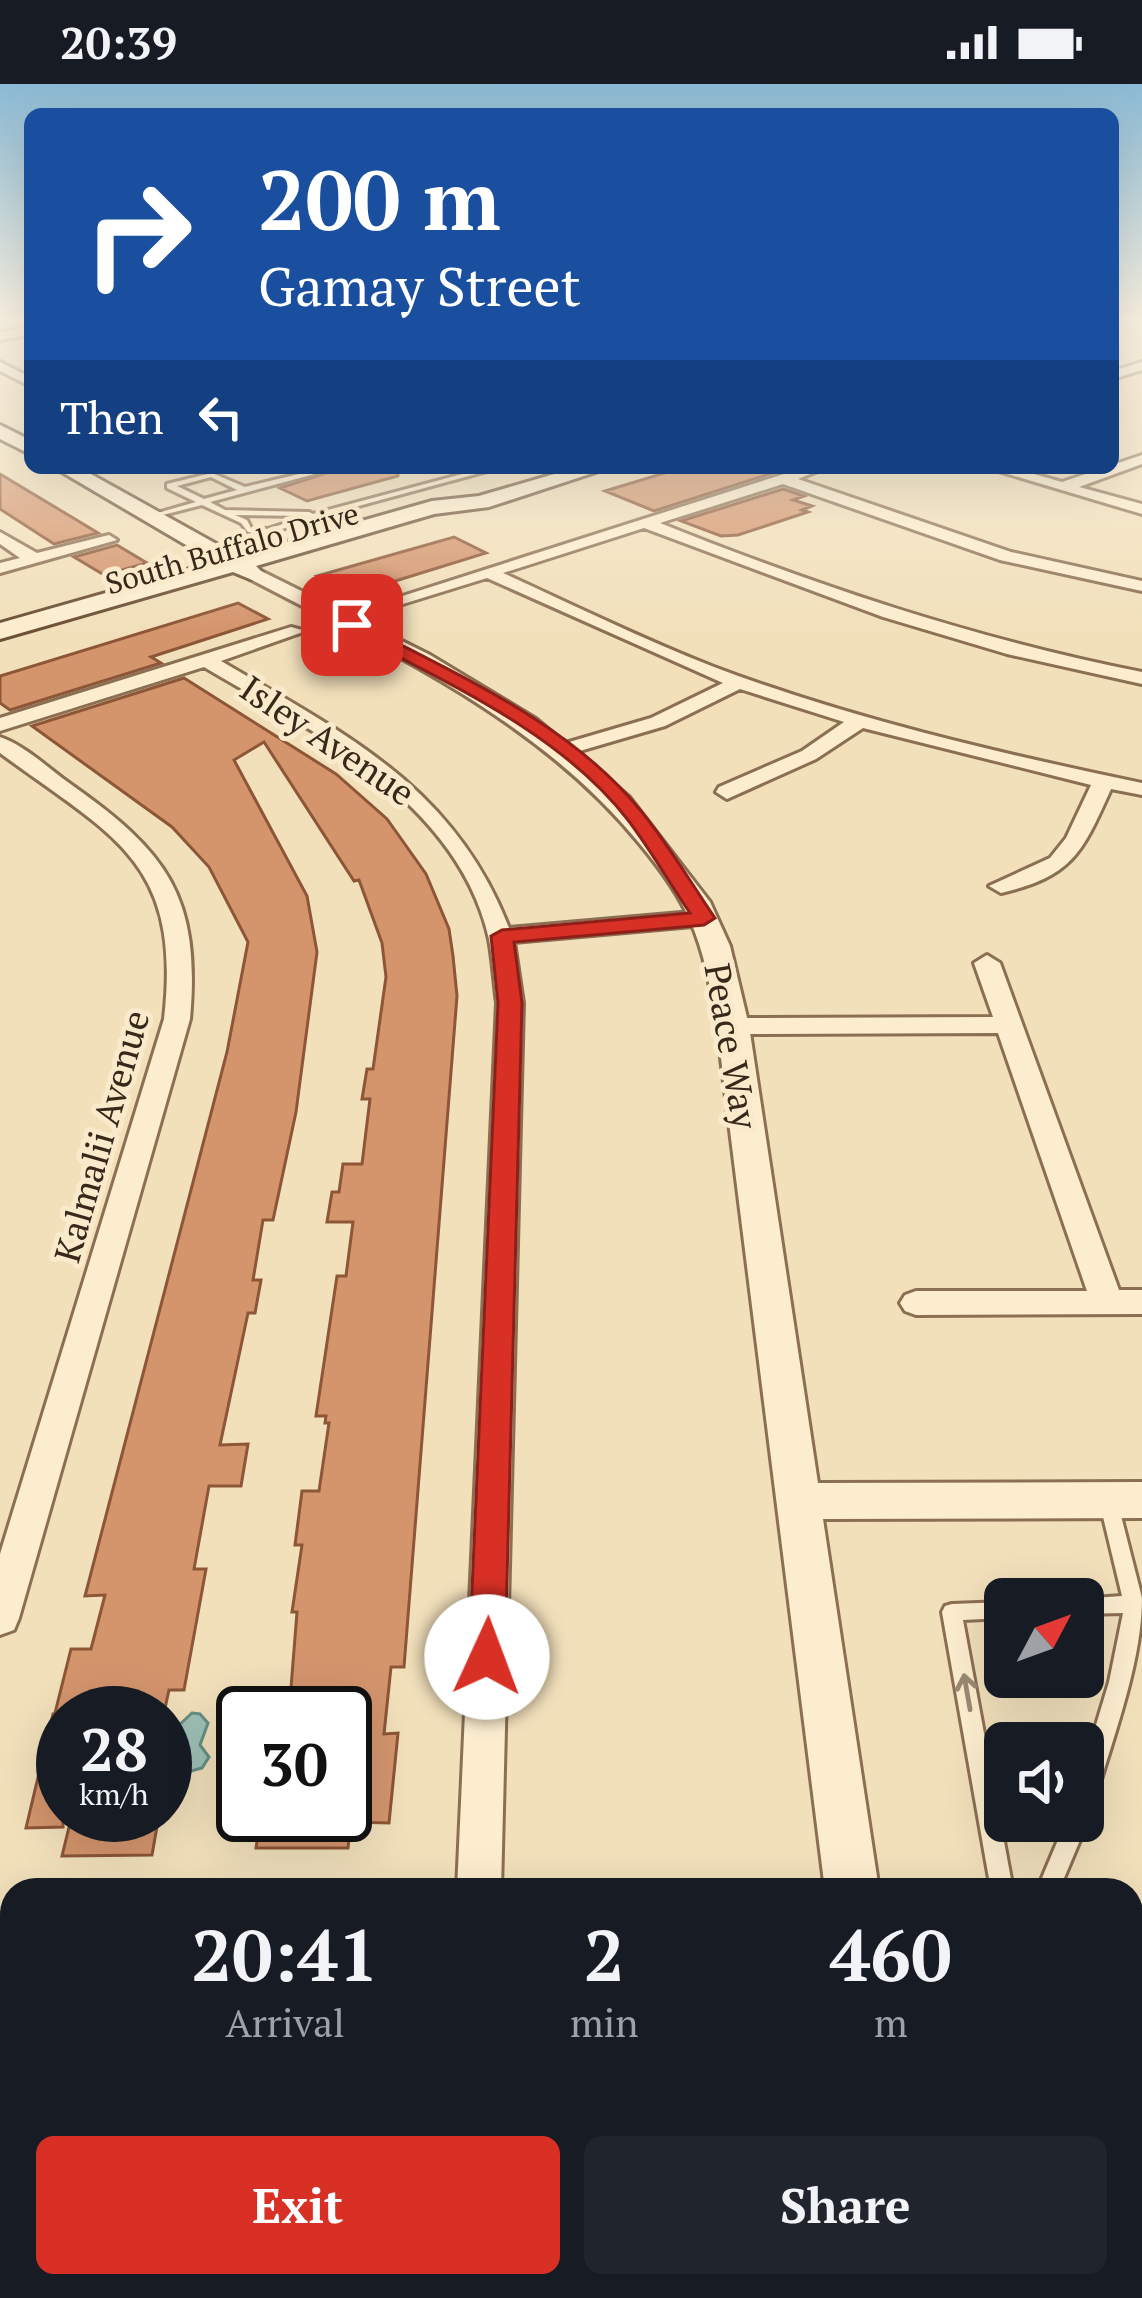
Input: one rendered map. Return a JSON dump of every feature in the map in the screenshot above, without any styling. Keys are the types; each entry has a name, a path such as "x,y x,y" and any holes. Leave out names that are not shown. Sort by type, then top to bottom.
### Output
{"main road":[{"name":"Peace Way","path":"83,474 246,569"},
{"name":"South Buffalo Drive","path":"0,651 355,530 432,508 481,502 577,474"},
{"name":"South Buffalo Drive","path":"0,631 453,518 481,502"}],"street":[{"path":"377,607 799,474"},
{"path":"1014,474 1142,509"},
{"path":"1060,488 1098,474"},
{"path":"783,479 1006,556 1142,586"},
{"path":"644,523 888,617 1142,678"},
{"path":"0,537 34,559"},
{"path":"0,568 110,540"},
{"name":"Peace Way","path":"246,569 509,710 566,749 633,813 704,918 722,968 733,1026 850,1878"},
{"path":"488,572 668,655 740,682 974,753 1142,789"},
{"path":"0,725 297,631"},
{"name":"Isley Avenue","path":"206,660 365,756 420,800 452,836 477,875 502,936 510,1003 479,1878"},
{"path":"566,749 658,722 740,682"},
{"path":"728,792 809,755 859,721"},
{"name":"Kalmalii Avenue","path":"0,743 126,840 151,865 178,912 185,966 177,1019 0,1618"},
{"path":"1001,886 1038,879 1062,865 1104,781"},
{"path":"502,936 704,918"},
{"path":"987,963 1107,1302"},
{"path":"733,1026 1010,1025"},
{"path":"916,1303 1142,1302"},
{"path":"800,1501 1125,1500"}],"lane":[{"path":"151,516 309,474"},
{"path":"244,490 212,475 170,486 244,522 248,530 269,531 472,474"},
{"path":"223,512 322,514 355,530"},
{"path":"1104,1732 1134,1604 1125,1500"},
{"path":"1104,1605 1134,1604"},
{"path":"984,1611 952,1612 1000,1878"},
{"path":"1053,1878 1069,1842"}],"water":[{"path":"192,1713 208,1723 200,1745 209,1757 202,1768 192,1771"}],"building":[{"path":"0,474 98,533 54,544 0,509"},
{"path":"323,474 398,476 307,501 280,488"},
{"path":"661,474 769,474 654,511 605,491"},
{"path":"783,489 804,496 793,500 812,506 802,510 808,512 738,535 721,536 681,521"},
{"path":"454,537 486,553 350,595 317,576"},
{"path":"117,545 147,563 104,575 74,557"},
{"path":"238,603 268,619 151,657 161,663 10,710 0,703 0,676"},
{"path":"184,678 336,774 387,819 426,874 449,929 457,996 404,1667 391,1667 384,1734 398,1733 389,1823 372,1823 372,1686 291,1686 297,1612 292,1612 302,1545 295,1545 302,1491 319,1491 329,1423 325,1423 326,1416 316,1416 337,1276 346,1276 353,1222 327,1222 343,1164 362,1164 370,1099 362,1099 367,1069 373,1069 386,977 382,943 359,880 354,881 264,742 234,760 307,896 317,952 296,1112 273,1220 263,1220 253,1280 261,1280 255,1313 248,1313 220,1445 248,1444 241,1486 209,1486 194,1569 206,1569 185,1686 62,1686 71,1649 91,1649 105,1595 85,1596 227,1052 248,942 209,867 172,827 32,726"},
{"path":"36,1786 36,1828 26,1828"},
{"path":"65,1842 154,1842 152,1855 62,1856"},
{"path":"257,1842 349,1842 348,1848 256,1848"}],"route":[{"path":"352,625 509,710 566,749 633,813 704,918 502,936 510,1003 487,1657"}]}
